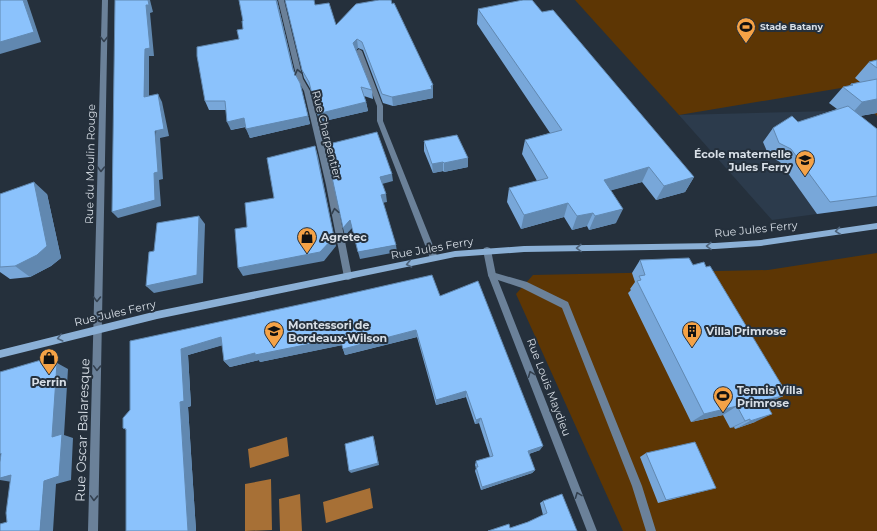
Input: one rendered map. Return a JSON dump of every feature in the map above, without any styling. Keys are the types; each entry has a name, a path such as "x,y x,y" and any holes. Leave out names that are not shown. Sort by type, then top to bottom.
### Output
{"street":[{"name":"Rue du Moulin Rouge","path":"98,329 105,0"},
{"name":"Rue Charpentier","path":"281,0 300,79 307,91 330,185 348,277"},
{"path":"359,51 380,106 380,121 434,258"},
{"name":"Rue Jules Ferry","path":"0,354 98,329 455,254 487,250 715,246 761,243 877,226"},
{"name":"Rue Louis Maydieu","path":"487,250 492,275 592,531"},
{"path":"492,275 524,285 565,305 637,486 652,531"},
{"name":"Rue Oscar Balaresque","path":"92,531 98,329"}],"shaded area":[{"name":"Stade Batany","path":"575,0 877,0 877,116 847,87 679,115"},
{"name":"École maternelle Jules Ferry","path":"833,111 877,206 772,220 679,115"},
{"name":"Tennis Villa Primrose","path":"877,253 877,531 623,531 516,294 533,275 768,270"},
{"path":"287,437 289,456 250,468 248,449"},
{"path":"271,479 272,530 245,531 245,484"},
{"path":"370,488 373,508 326,523 323,502"},
{"path":"300,494 302,531 280,531 279,499"}],"building":[{"path":"0,0 23,0 34,32 0,42"},
{"path":"115,0 148,0 149,5 146,5 150,48 145,49 144,97 158,94 164,129 155,131 158,172 154,173 155,200 112,212"},
{"path":"239,0 276,0 293,70 300,83 308,116 246,129 244,118 227,122 225,101 205,101 197,56 197,47 239,39 237,30 243,29 243,21"},
{"path":"285,0 314,0 315,5 329,3 336,25 356,4 379,0 391,0 392,4 394,3 433,85 431,86 432,89 392,97 382,94 362,42 357,39 353,43 372,90 361,87 366,102 317,114 309,82 302,70"},
{"path":"523,0 532,0 542,12 553,10 694,177 664,186 649,167 604,180 623,209 595,216 593,213 577,216 568,203 524,215 509,188 548,178 525,140 562,130 478,9"},
{"path":"877,60 877,68 869,62"},
{"path":"877,79 877,99 862,102 843,87 853,85 851,84"},
{"path":"848,106 877,129 877,196 830,202 791,149 779,143 773,128 792,116 798,122"},
{"path":"377,132 392,174 380,177 386,194 381,195 396,245 358,252 350,220 343,228 325,145"},
{"path":"457,135 468,158 432,164 424,141"},
{"path":"315,146 334,237 320,252 238,268 235,229 247,227 245,203 274,198 267,158"},
{"path":"34,182 47,246 37,255 15,266 0,267 0,194"},
{"path":"199,216 197,275 146,286 149,252 154,251 157,223"},
{"name":"Villa Primrose","path":"689,258 693,265 704,262 706,267 710,266 784,389 779,390 783,396 764,400 772,414 750,421 750,419 745,421 737,406 704,414 637,281 641,280 639,276 645,275 640,260"},
{"path":"432,275 440,296 478,281 543,446 528,451 535,470 482,487 476,467 478,467 476,461 493,456 481,418 476,420 466,391 436,400 416,330 343,349 340,338 255,355 255,353 224,361 221,337 181,349 184,401 180,402 188,531 126,531 126,429 123,428 123,418 130,410 130,341"},
{"path":"48,358 57,363 52,437 62,434 59,476 44,481 40,531 0,531 0,524 7,522 6,513 11,475 0,478 0,372"},
{"path":"373,436 378,463 349,471 345,444"},
{"path":"695,442 716,488 666,500 646,453"},
{"path":"562,494 577,531 488,531 509,524 510,528 528,522 547,513 543,501"}],"place":[{"name":"Stade Batany","path":"746,44"},
{"name":"École maternelle Jules Ferry","path":"805,177"},
{"name":"Agretec","path":"307,254"},
{"name":"Montessori de Bordeaux-Wilson","path":"274,348"},
{"name":"Villa Primrose","path":"692,348"},
{"name":"Perrin","path":"49,375"},
{"name":"Tennis Villa Primrose","path":"723,413"}]}
